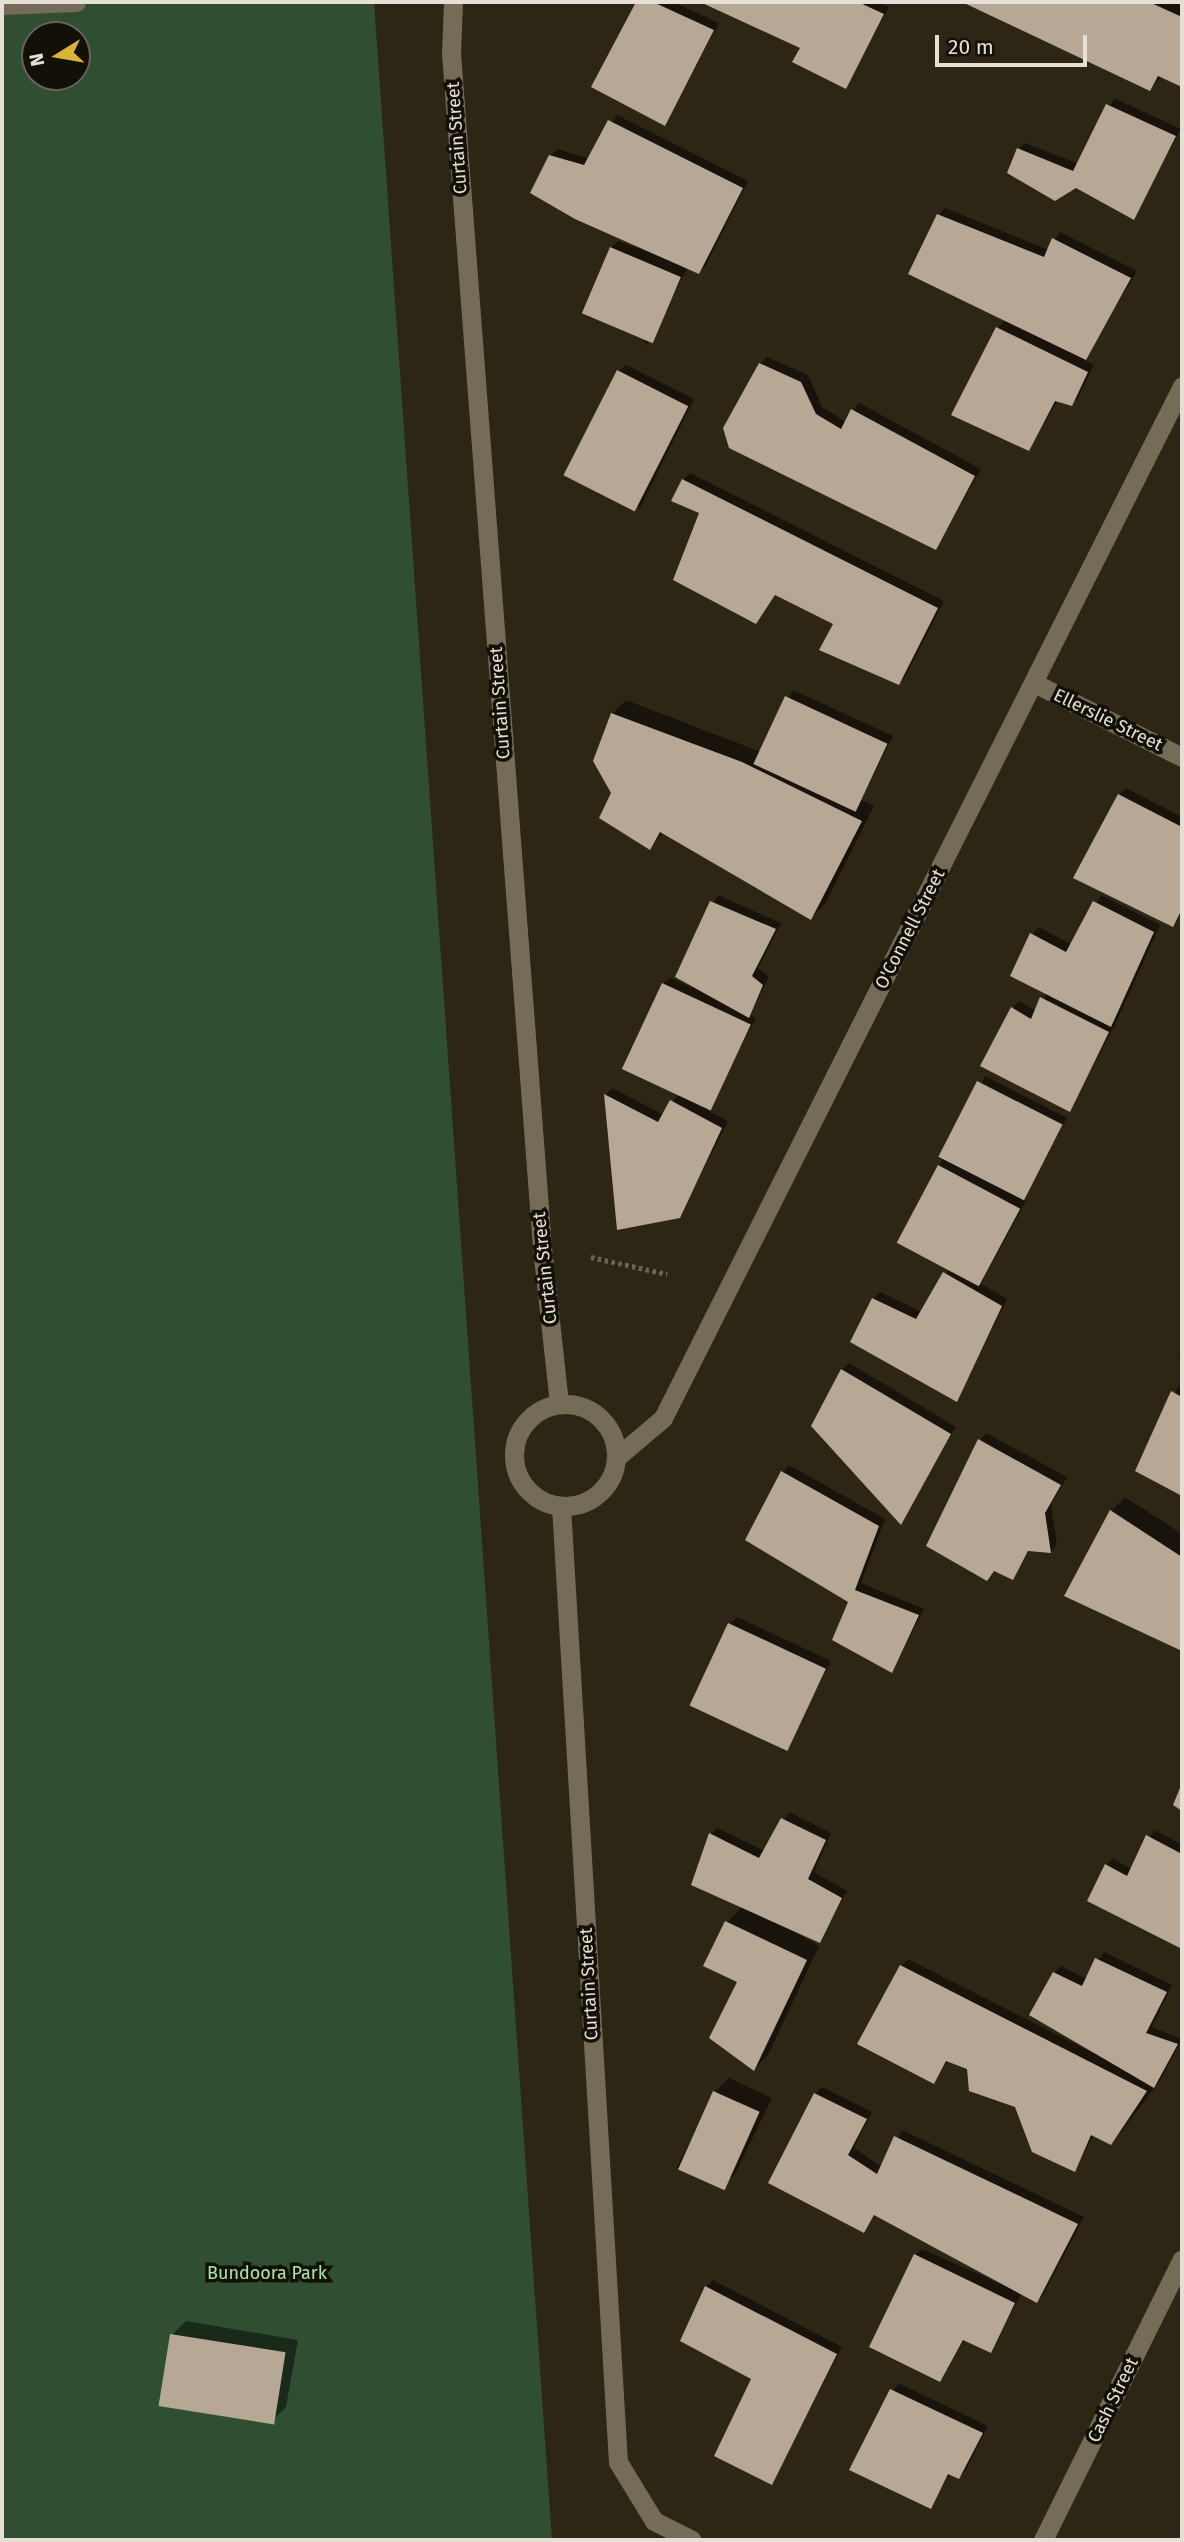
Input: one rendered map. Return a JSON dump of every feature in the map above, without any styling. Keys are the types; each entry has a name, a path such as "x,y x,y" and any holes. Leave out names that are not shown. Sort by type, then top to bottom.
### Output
{"street":[{"path":"2,5 76,2"},
{"name":"Curtain Street","path":"453,2 453,81 542,1247 559,1404"},
{"name":"O'Connell Street","path":"617,1457 663,1418 1182,386"},
{"name":"Ellerslie Street","path":"1034,683 1182,757"},
{"path":"559,1404 581,1406 600,1417 613,1435 617,1457 612,1477 599,1494 581,1504 561,1507 528,1490 514,1455 517,1437 526,1421 541,1409 559,1404"},
{"name":"Curtain Street","path":"561,1507 618,2462 654,2521 692,2540"},
{"name":"Cash Street","path":"1043,2540 1182,2259"}],"path":[{"path":"591,1257 667,1274"}],"green space":[{"name":"Bundoora Park","path":"2,2 374,2 552,2540 2,2540"}],"building":[{"path":"636,2 653,2 714,30 665,126 591,87"},
{"path":"700,2 858,2 884,14 846,89 792,62 800,48"},
{"path":"962,2 1149,2 1182,17 1182,87 1158,76 1150,91"},
{"path":"1106,104 1176,136 1134,220 1076,188 1055,201 1007,173 1017,148 1073,171"},
{"path":"608,120 743,188 699,274 575,219 530,193 549,155 584,165"},
{"path":"937,214 1044,257 1052,238 1131,278 1086,360 908,274"},
{"path":"610,247 681,277 653,343 582,313"},
{"path":"996,327 1088,372 1072,406 1055,401 1029,451 951,415"},
{"path":"759,363 801,382 816,414 841,429 851,409 975,476 936,550 729,448 723,428"},
{"path":"617,370 688,406 635,511 563,475"},
{"path":"682,479 938,608 899,685 819,650 833,624 775,595 756,624 673,580 699,513 671,501"},
{"path":"785,696 887,744 856,812 753,764"},
{"path":"611,713 742,762 862,821 811,920 660,832 650,850 599,818 611,793 593,761"},
{"path":"1118,794 1182,827 1182,909 1173,927 1073,878"},
{"path":"710,901 776,929 752,976 763,985 749,1018 675,977"},
{"path":"1093,901 1154,932 1111,1027 1010,976 1030,933 1066,952"},
{"path":"662,983 751,1024 711,1111 622,1069"},
{"path":"1040,997 1109,1032 1070,1112 980,1066 1011,1007 1031,1019"},
{"path":"977,1081 1063,1125 1024,1200 938,1157"},
{"path":"604,1094 658,1122 670,1100 722,1128 680,1218 617,1230"},
{"path":"938,1165 1020,1209 979,1286 897,1243"},
{"path":"943,1272 1002,1306 957,1402 850,1342 872,1298 916,1319"},
{"path":"841,1369 951,1434 901,1525 811,1426"},
{"path":"1171,1391 1182,1397 1182,1496 1135,1471"},
{"path":"978,1439 1061,1485 1045,1513 1051,1553 1028,1551 1013,1580 994,1571 987,1581 926,1546"},
{"path":"781,1471 879,1526 855,1590 919,1615 892,1673 832,1640 848,1602 745,1540"},
{"path":"1110,1510 1182,1557 1182,1651 1064,1596"},
{"path":"728,1623 826,1669 787,1751 690,1705"},
{"path":"1182,1783 1182,1811 1173,1805"},
{"path":"781,1818 826,1840 808,1879 842,1898 820,1943 691,1885 709,1833 759,1858"},
{"path":"1146,1835 1182,1854 1182,1949 1087,1901 1105,1864 1127,1876"},
{"path":"725,1921 807,1960 754,2071 709,2038 737,1982 703,1966"},
{"path":"1095,1958 1167,1992 1146,2033 1178,2044 1154,2088 1029,2015 1053,1972 1082,1986"},
{"path":"900,1965 1147,2091 1111,2145 1091,2135 1075,2172 1032,2152 1015,2107 969,2091 967,2069 946,2061 934,2084 857,2044"},
{"path":"713,2091 760,2112 725,2190 678,2170"},
{"path":"814,2093 867,2119 848,2155 877,2174 894,2136 1078,2224 1037,2303 874,2215 864,2233 768,2183"},
{"path":"914,2254 1015,2303 991,2353 963,2340 940,2382 869,2347"},
{"path":"705,2286 837,2354 772,2485 714,2456 751,2379 680,2341"},
{"path":"170,2334 286,2352 274,2424 159,2406"},
{"path":"890,2389 983,2433 959,2479 948,2474 931,2509 849,2470"}]}
